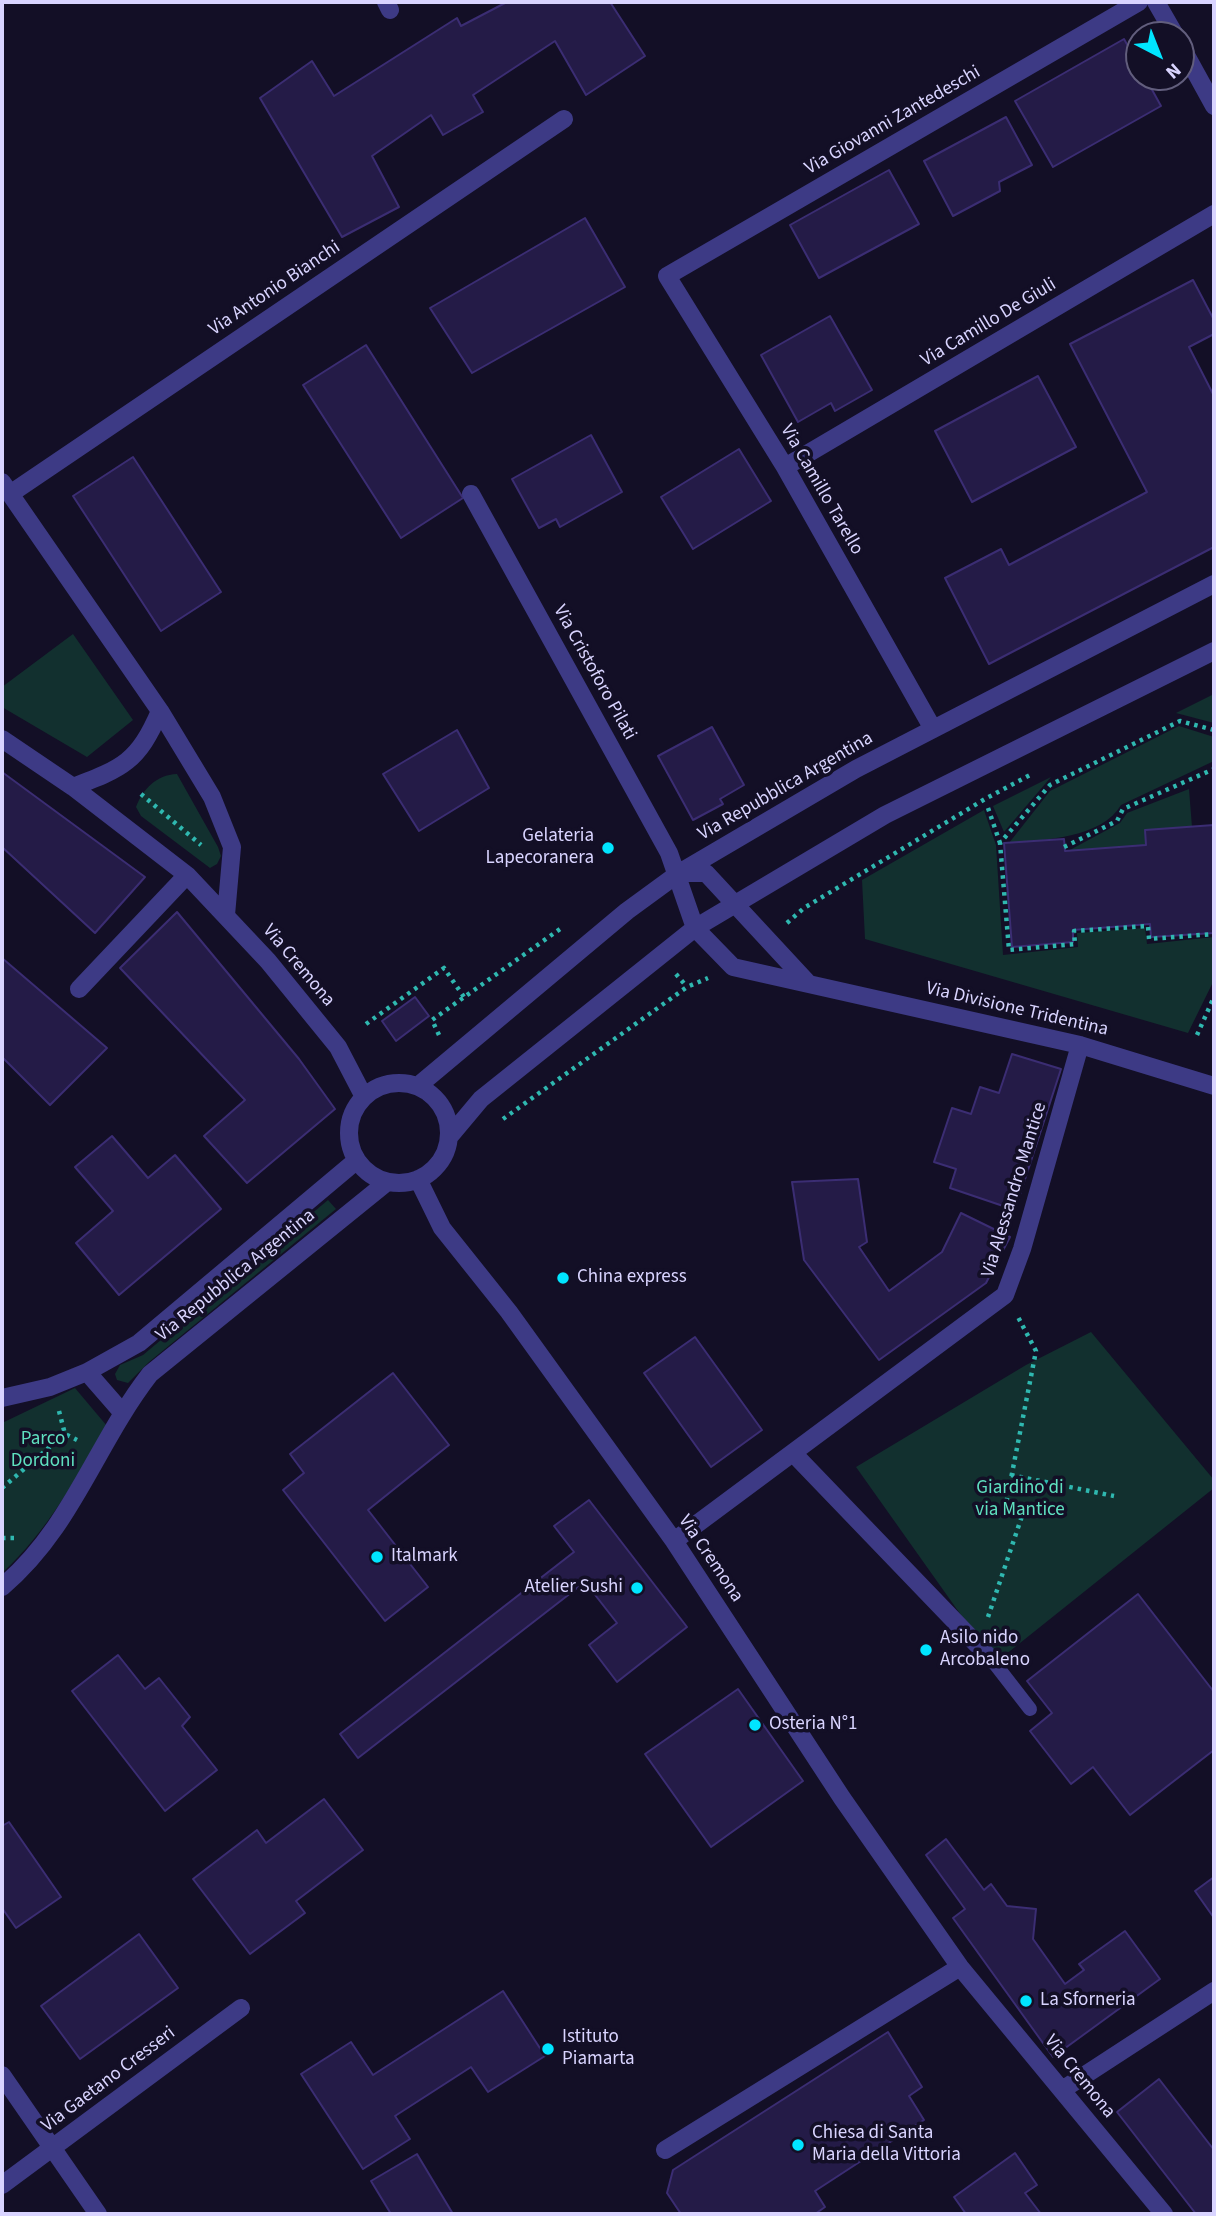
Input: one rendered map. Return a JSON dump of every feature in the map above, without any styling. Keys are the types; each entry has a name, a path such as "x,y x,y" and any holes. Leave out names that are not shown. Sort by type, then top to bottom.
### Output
{"street":[{"name":"Via Giovanni Zantedeschi","path":"667,276 1139,2"},
{"path":"1156,2 1167,21"},
{"path":"1195,71 1214,106"},
{"name":"Via Antonio Bianchi","path":"226,915 232,847 212,797 160,711 6,488 564,119"},
{"name":"Via Camillo De Giuli","path":"785,467 1214,214"},
{"name":"Via Camillo Tarello","path":"667,276 785,467 933,729"},
{"name":"Via Cristoforo Pilati","path":"471,494 679,873"},
{"name":"Via Repubblica Argentina","path":"419,1085 627,911 679,873 856,769 1214,584"},
{"path":"450,1136 481,1099 695,928 734,903 885,815 1214,651"},
{"path":"73,787 114,772 128,762 147,741 160,711"},
{"name":"Via Cremona","path":"2,739 73,787 187,875 226,915 338,1046 363,1095"},
{"path":"733,967 695,928 679,873 706,873 808,984"},
{"path":"79,989 187,875"},
{"name":"Via Divisione Tridentina","path":"733,967 1080,1045 1214,1086"},
{"name":"Via Alessandro Mantice","path":"674,1541 1006,1295 1080,1045"},
{"path":"398,1082 419,1085 436,1097 448,1115 450,1136 445,1156 432,1172 418,1180 386,1183 375,1178 357,1160 352,1147 350,1120 363,1095 398,1082"},
{"name":"Via Repubblica Argentina","path":"2,1398 50,1387 87,1372 139,1343 357,1160"},
{"name":"Via Cremona","path":"418,1180 442,1228 509,1312 674,1541 842,1798 960,1967 1164,2214"},
{"name":"Via Repubblica Argentina","path":"2,1587 44,1547 102,1451 121,1411 149,1374 386,1183"},
{"path":"87,1372 121,1411"},
{"path":"793,1453 992,1660"},
{"path":"665,2150 960,1967"},
{"path":"1062,2090 1214,1991"},
{"name":"Via Gaetano Cresseri","path":"2,2185 241,2008"},
{"path":"2,2075 98,2214"}],"lane":[{"path":"992,1660 1030,1709"}],"path":[{"path":"1000,843 1050,785 1180,720 1214,730"},
{"path":"1064,846 1117,821 1123,809 1214,769"},
{"path":"767,940 804,908 985,799 1034,774"},
{"path":"141,794 205,848"},
{"path":"988,808 1000,843 1009,950 1075,944 1074,931 1148,926 1149,939 1214,934"},
{"path":"503,1119 687,987 733,967"},
{"path":"366,1024 444,968 464,997"},
{"path":"1197,1035 1214,997"},
{"path":"959,1626 982,1634 1023,1513 1005,1509 1036,1351 1006,1295"},
{"path":"55,1398 65,1434 84,1444"},
{"path":"2,1488 65,1434"},
{"path":"1011,1475 1114,1496"}],"green space":[{"path":"73,634 133,720 87,757 2,707 2,687"},
{"path":"1214,694 1214,723 1176,713"},
{"path":"1179,726 1214,737 1214,761 1121,805 1112,816 1086,831 1055,838 1009,843 1050,791"},
{"path":"177,774 218,847 221,856 217,864 210,868 141,816 136,807 151,784 163,777"},
{"path":"1051,777 1004,832 993,806"},
{"path":"1189,789 1192,827 1145,830 1146,845 1068,851 1120,823 1127,813"},
{"path":"984,810 996,845 1003,955 1078,947 1077,933 1145,928 1147,944 1214,937 1214,980 1188,1033 865,939 862,880"},
{"path":"328,1200 336,1209 149,1362 128,1383 117,1380 115,1374 120,1365 143,1355"},
{"name":"Giardino di via Mantice","path":"1091,1332 1214,1480 1214,1488 995,1663 856,1467 1026,1365"},
{"name":"Parco Dordoni","path":"75,1388 107,1426 47,1522 2,1573 2,1423"}],"building":[{"path":"507,2 610,2 645,56 586,95 555,41 473,95 483,112 443,135 431,115 372,156 399,207 342,237 260,98 312,61 334,96 457,18 461,26"},
{"path":"1124,39 1125,91 1153,91 1161,106 1053,167 1015,101"},
{"path":"1006,117 1032,165 999,182 1000,191 953,216 924,161"},
{"path":"889,170 919,224 819,278 790,225"},
{"path":"585,218 625,287 472,373 430,308"},
{"path":"1193,280 1214,320 1214,334 1189,347 1214,396 1214,547 989,664 945,578 1001,549 1009,565 1147,492 1070,344"},
{"path":"830,316 872,390 835,411 831,403 798,422 761,355"},
{"path":"366,345 463,498 401,538 303,385"},
{"path":"1038,376 1076,447 972,502 935,431"},
{"path":"591,435 622,492 560,527 556,519 539,528 512,479"},
{"path":"739,449 771,501 693,549 661,497"},
{"path":"133,457 221,592 161,631 73,496"},
{"path":"712,727 744,785 720,799 723,804 693,820 658,756"},
{"path":"457,730 489,788 419,831 383,774"},
{"path":"2,772 145,877 95,933 2,847"},
{"path":"1214,825 1214,933 1151,937 1150,924 1073,930 1073,942 1012,947 1004,843 1064,839 1065,851 1146,845 1145,830"},
{"path":"177,912 299,1059 335,1109 247,1183 204,1136 245,1100 120,968"},
{"path":"2,958 107,1048 50,1105 2,1057"},
{"path":"415,997 429,1016 396,1041 382,1021"},
{"path":"1012,1054 1061,1069 1015,1210 950,1188 956,1169 934,1162 952,1108 971,1114 980,1087 999,1093"},
{"path":"112,1136 148,1178 175,1155 221,1209 119,1295 76,1243 113,1211 75,1167"},
{"path":"858,1179 867,1242 859,1247 889,1291 942,1252 961,1213 1010,1237 986,1283 879,1360 804,1260 792,1182"},
{"path":"695,1337 762,1430 711,1467 644,1373"},
{"path":"393,1373 449,1445 368,1510 428,1587 385,1621 283,1490 304,1473 290,1454"},
{"path":"589,1500 687,1627 617,1682 589,1645 617,1623 585,1582 358,1758 340,1734 574,1552 554,1526"},
{"path":"1138,1594 1214,1692 1214,1750 1130,1815 1093,1767 1071,1784 1030,1731 1052,1713 1027,1681"},
{"path":"118,1655 145,1689 159,1678 190,1717 182,1726 217,1770 165,1811 72,1691"},
{"path":"738,1689 803,1781 711,1847 645,1754"},
{"path":"324,1799 363,1850 296,1901 305,1913 250,1954 193,1879 257,1830 266,1843"},
{"path":"9,1822 61,1897 16,1928 2,1908 2,1826"},
{"path":"946,1839 984,1890 991,1884 1007,1906 1036,1909 1033,1939 1065,1984 1084,1970 1079,1964 1125,1931 1160,1979 1053,2057 953,1918 965,1909 926,1855"},
{"path":"1214,1877 1214,1918 1195,1891"},
{"path":"139,1934 178,1988 80,2059 41,2006"},
{"path":"503,1991 545,2056 488,2092 471,2067 395,2116 410,2139 363,2169 301,2074 351,2042 373,2075"},
{"name":"Chiesa di Santa Maria della Vittoria","path":"888,2032 922,2087 909,2096 924,2120 815,2191 825,2207 815,2214 681,2214 667,2193 673,2170"},
{"path":"1159,2079 1214,2150 1214,2214 1196,2214 1117,2112"},
{"path":"1015,2153 1037,2185 1025,2193 1041,2214 966,2214 954,2197"},
{"path":"417,2154 453,2214 391,2214 371,2181"}],"place":[{"name":"Gelateria Lapecoranera","path":"608,848"},
{"name":"China express","path":"563,1278"},
{"name":"Italmark","path":"377,1557"},
{"name":"Atelier Sushi","path":"637,1588"},
{"name":"Asilo nido Arcobaleno","path":"926,1650"},
{"name":"Osteria N°1","path":"755,1725"},
{"name":"La Sforneria","path":"1026,2001"},
{"name":"Istituto Piamarta","path":"548,2049"},
{"name":"Chiesa di Santa Maria della Vittoria","path":"798,2145"}]}
